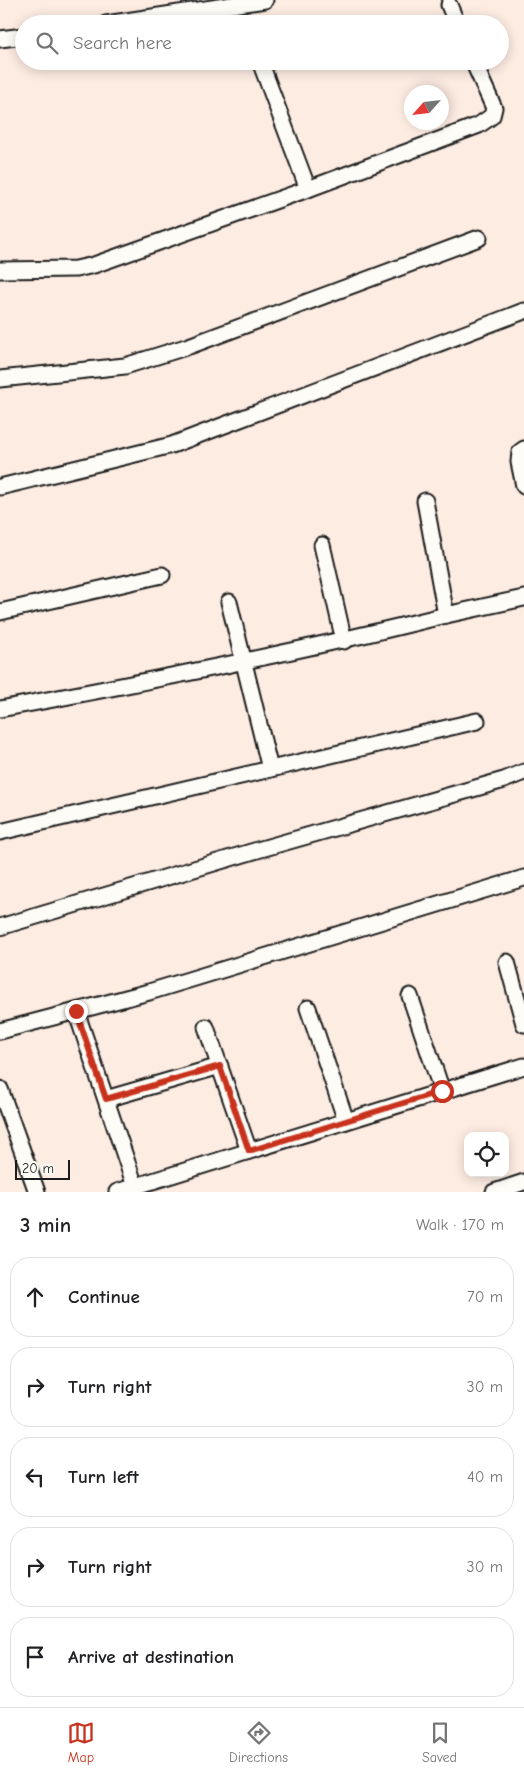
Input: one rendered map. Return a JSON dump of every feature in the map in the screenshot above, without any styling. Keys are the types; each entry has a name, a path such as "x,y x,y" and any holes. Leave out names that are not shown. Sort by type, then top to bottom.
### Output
{"street":[{"path":"165,15 264,0"},
{"path":"449,5 453,15"},
{"path":"0,40 15,38"},
{"path":"263,70 308,190"},
{"path":"0,270 76,269 94,264 308,190 479,125 492,116 494,108 477,70"},
{"path":"0,379 125,366 189,346 479,238"},
{"path":"0,487 172,445 524,310"},
{"path":"524,449 520,452 519,462 524,486"},
{"path":"425,501 446,615"},
{"path":"322,545 344,641"},
{"path":"0,612 162,576"},
{"path":"0,709 344,641 446,615 524,598"},
{"path":"229,602 270,769"},
{"path":"0,832 477,721"},
{"path":"0,927 270,846 504,780 524,772"},
{"path":"0,1031 149,992 524,878"},
{"path":"507,962 524,1024"},
{"path":"410,996 442,1091"},
{"path":"308,1008 346,1121"},
{"path":"76,1011 135,1186"},
{"path":"206,1027 249,1151"},
{"path":"106,1099 220,1066"},
{"path":"117,1192 524,1066"},
{"path":"0,1089 37,1192"},
{"path":"494,1192 524,1182"}],"route":[{"path":"76,1011 106,1099 220,1066 249,1151 442,1091"}]}
